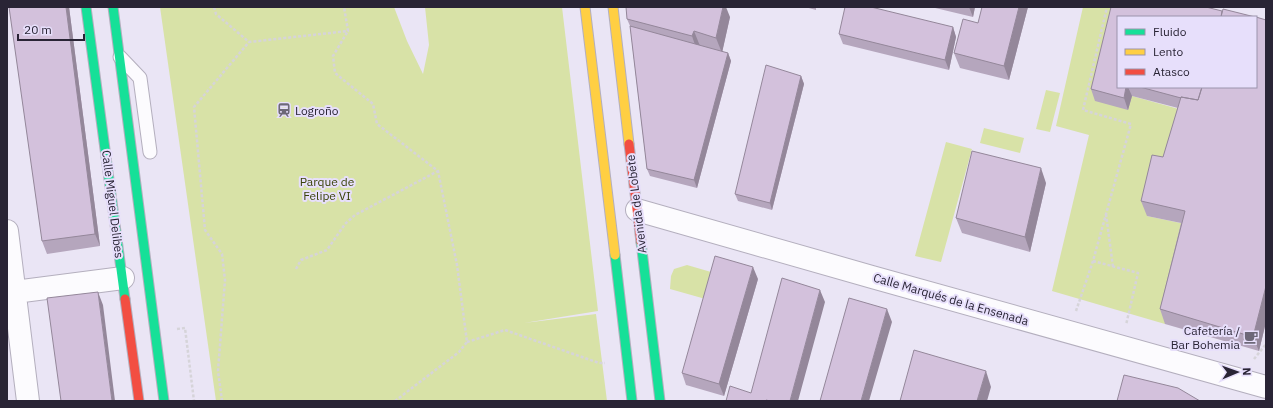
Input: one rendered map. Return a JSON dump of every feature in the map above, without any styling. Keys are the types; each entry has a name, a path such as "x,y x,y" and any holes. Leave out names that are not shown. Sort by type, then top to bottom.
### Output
{"main road":[{"name":"Calle Miguel Delibes","path":"86,7 139,401"},
{"name":"Calle Miguel Delibes","path":"113,7 164,401"},
{"path":"585,7 632,401"},
{"name":"Avenida de Lobete","path":"613,7 660,401"}],"street":[{"name":"Calle Marqués de la Ensenada","path":"637,210 1266,387"},
{"path":"7,231 11,292 28,401"},
{"path":"11,292 123,278"}],"lane":[{"path":"120,57 140,78 150,152"}],"path":[{"path":"214,7 216,14 249,42"},
{"path":"344,7 348,31 333,56 335,73 373,104 377,124 438,171 457,265 467,342"},
{"path":"1076,311 1093,261 1132,124 1082,110 1107,7"},
{"path":"222,401 218,371 224,274 222,254 205,230 194,107 249,42 348,31"},
{"path":"296,269 301,260 327,250 345,224 355,215 438,171"},
{"path":"1106,212 1113,267"},
{"path":"1093,261 1138,273 1126,324"},
{"path":"155,332 185,328 194,401"},
{"path":"395,401 459,352 467,342 505,330 599,363 628,363"},
{"path":"1254,359 1266,344"}],"green space":[{"name":"Parque de Felipe VI","path":"160,7 394,7 407,41 423,74 429,45 425,7 562,7 598,311 524,323 596,314 607,401 216,401"},
{"path":"1083,7 1118,7 1096,101 1132,96 1186,111 1147,216 1190,225 1165,324 1052,291 1089,135 1056,126"},
{"path":"1046,90 1060,93 1050,132 1036,129"},
{"path":"984,128 1024,138 1020,153 980,143"},
{"path":"946,142 972,149 941,262 915,256"},
{"path":"687,265 718,274 709,300 670,289 671,276 674,269"}],"building":[{"path":"9,7 66,7 95,234 42,241"},
{"path":"626,7 723,7 716,38 694,31 692,36 627,19"},
{"path":"845,7 871,7 953,27 945,60 839,34"},
{"path":"982,7 1019,7 1004,66 954,53 963,19 978,23"},
{"path":"1111,7 1206,7 1222,11 1221,16 1117,16 1117,88 1126,88 1124,98 1091,89"},
{"path":"1223,9 1251,16 1221,16"},
{"path":"1257,17 1266,20 1266,286 1253,337 1160,309 1185,211 1141,201 1152,155 1163,157 1181,97 1198,100 1202,88 1257,88"},
{"path":"630,26 728,53 694,180 647,169"},
{"path":"766,65 801,76 770,203 735,194"},
{"path":"1144,88 1202,88 1198,100 1181,98"},
{"path":"972,151 1041,168 1025,237 956,218"},
{"path":"715,256 753,267 719,384 682,373"},
{"path":"782,278 820,290 790,401 726,401 730,386 751,393"},
{"path":"98,292 112,401 61,401 47,298"},
{"path":"849,298 887,309 861,401 820,401"},
{"path":"914,350 986,371 977,401 900,401"},
{"path":"1124,375 1178,388 1200,401 1117,401"}],"traffic: fast":[{"path":"86,7 125,299"},
{"path":"113,7 164,401"},
{"path":"641,242 660,401"},
{"path":"615,255 632,401"}],"traffic: slow":[{"path":"585,7 615,255"},
{"path":"613,7 629,144"}],"traffic: jam":[{"path":"629,144 641,242"},
{"path":"125,299 139,401"}],"place":[{"name":"Logroño","path":"284,110"},
{"name":"Cafetería / Bar Bohemia","path":"1251,337"}]}
